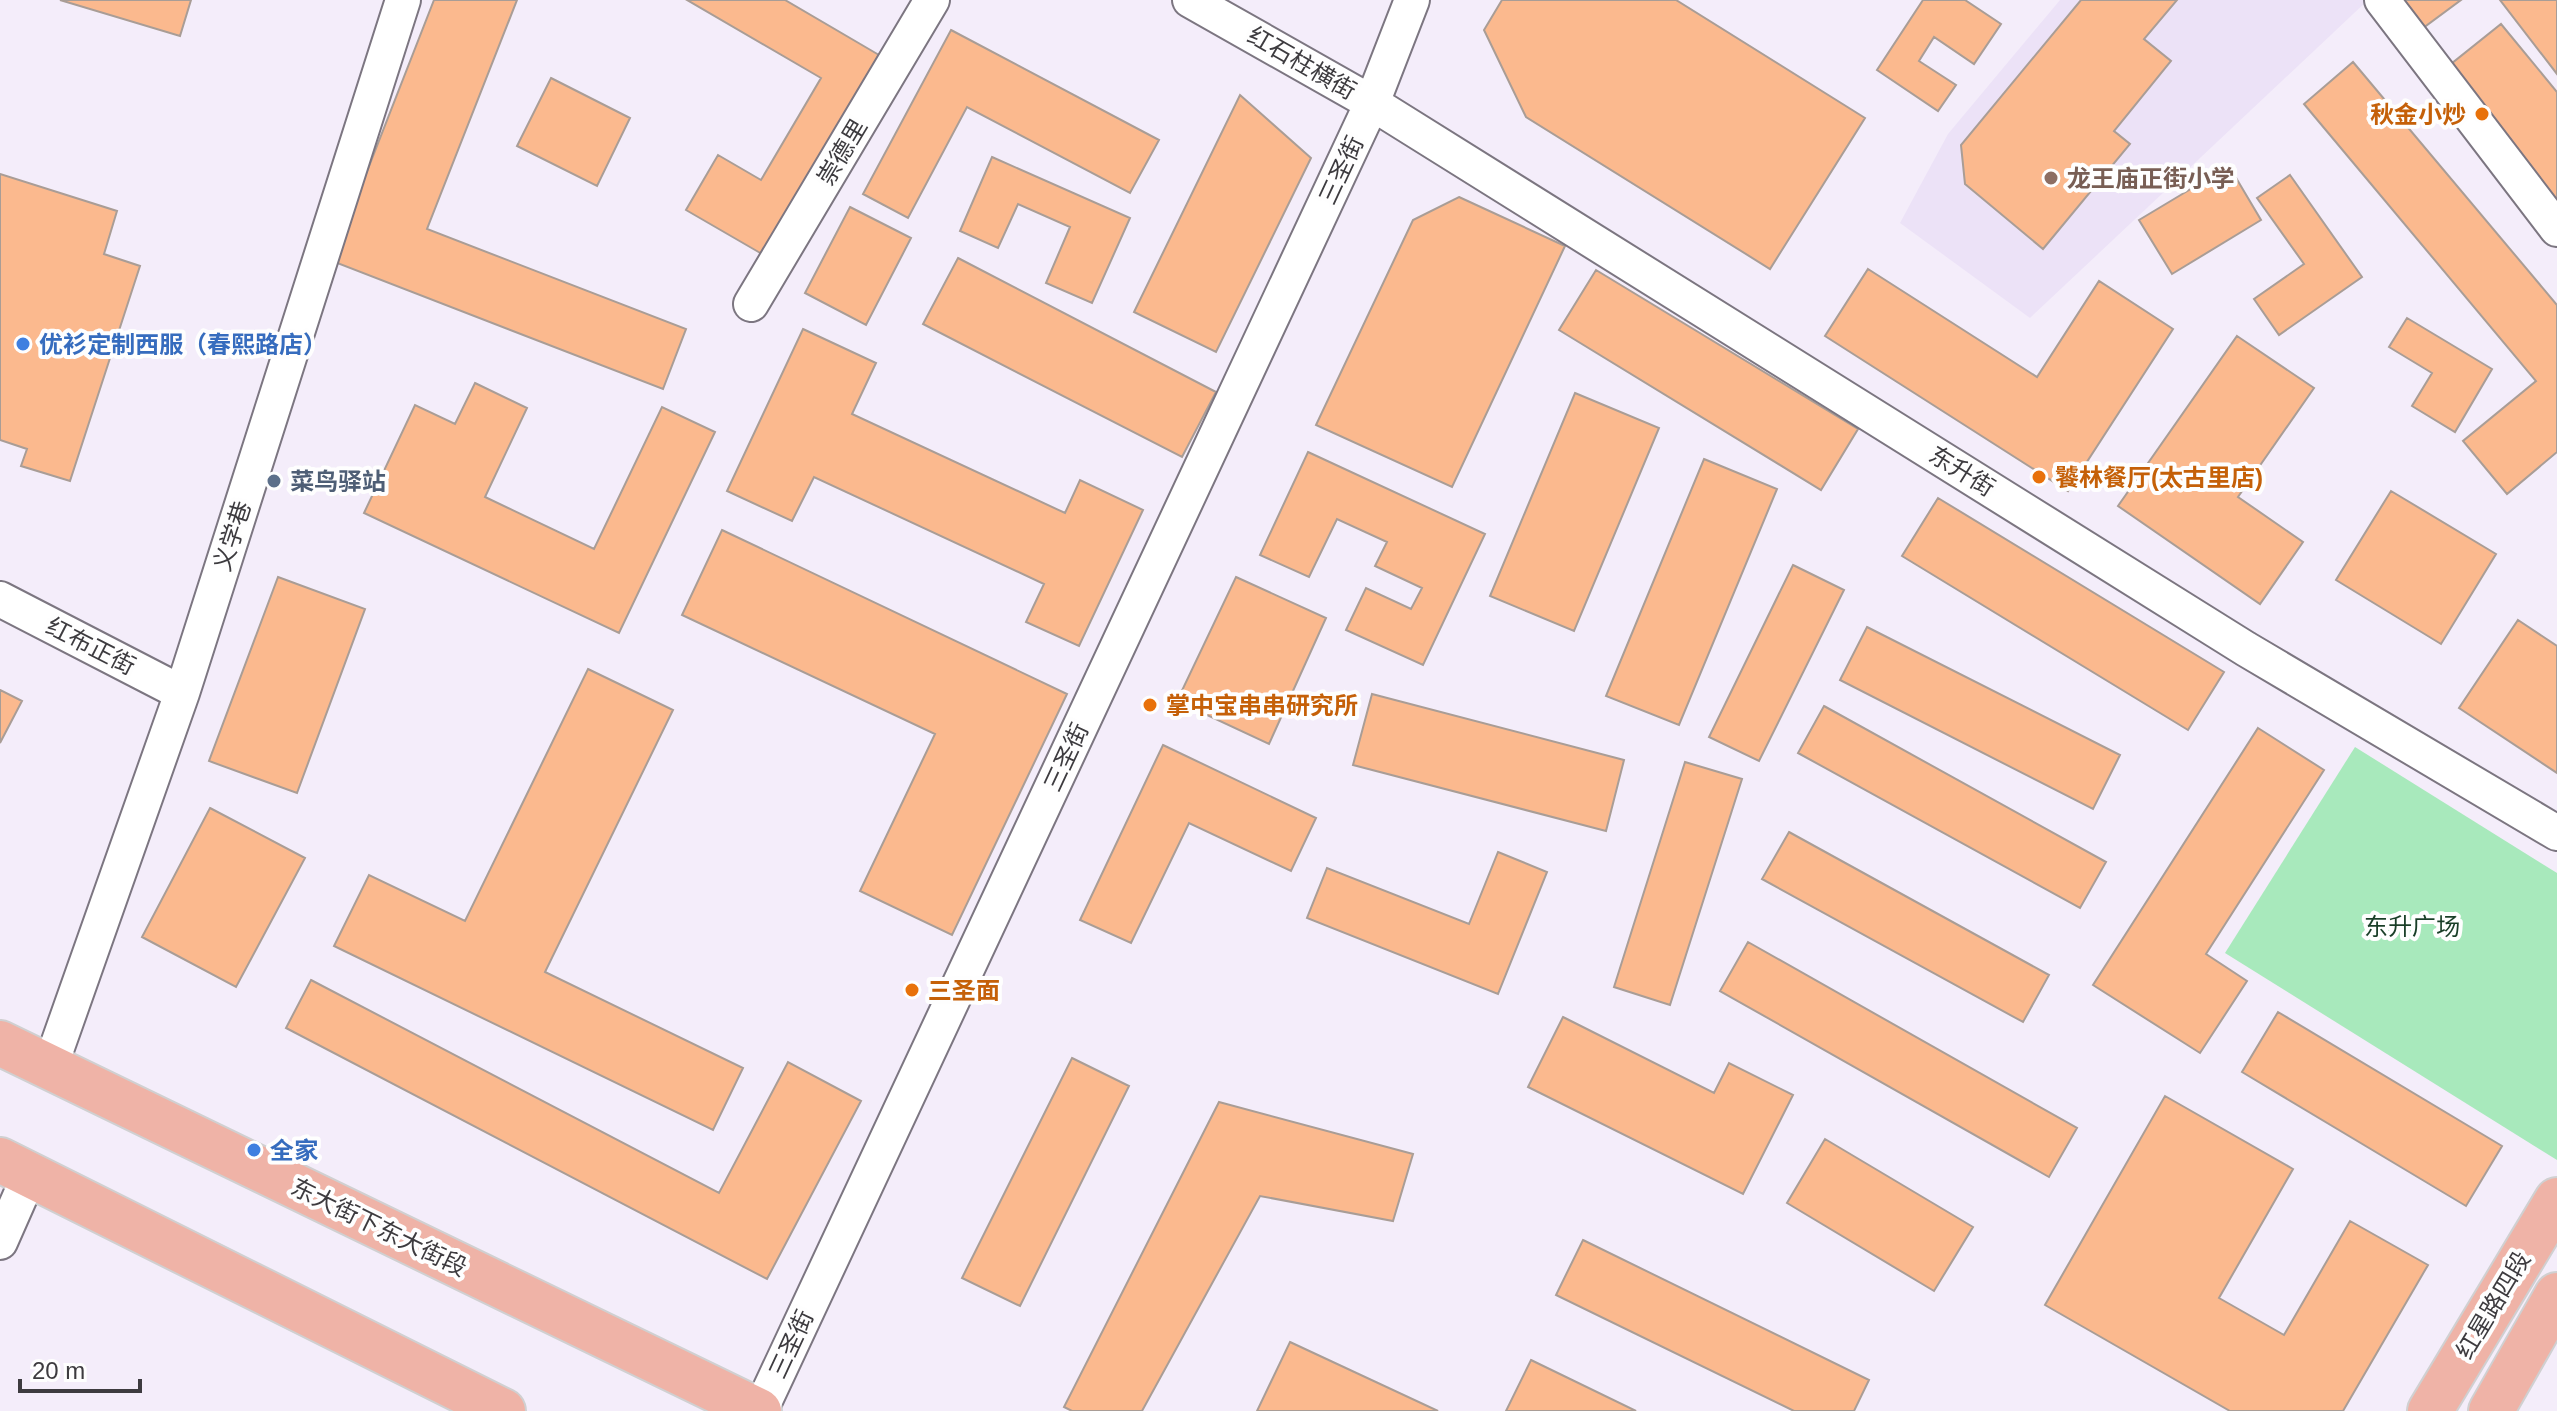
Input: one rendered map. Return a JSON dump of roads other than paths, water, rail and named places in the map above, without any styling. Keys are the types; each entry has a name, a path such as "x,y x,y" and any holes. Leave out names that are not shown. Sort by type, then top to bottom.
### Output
{"main road":[{"name":"东大街下东大街段","path":"0,1043 760,1411"},
{"path":"15,1167 503,1411"},
{"name":"红星路四段","path":"2430,1411 2557,1200"},
{"path":"2491,1411 2557,1295"}],"street":[{"name":"义学巷","path":"50,1067 182,693 403,0"},
{"name":"崇德里","path":"751,304 932,0"},
{"name":"红石柱横街","path":"1190,0 1372,103"},
{"name":"三圣街","path":"760,1411 1372,103 1412,0"},
{"path":"2382,0 2557,229"},
{"name":"东升街","path":"1372,103 2246,649 2557,833"},
{"name":"红布正街","path":"0,599 182,693"},
{"path":"0,1242 15,1167"}],"place":[{"name":"秋金小炒","path":"2482,114"},
{"name":"龙王庙正街小学","path":"2051,178"},
{"name":"优衫定制西服（春熙路店）","path":"23,344"},
{"name":"饕林餐厅(太古里店)","path":"2039,477"},
{"name":"菜鸟驿站","path":"274,481"},
{"name":"掌中宝串串研究所","path":"1150,705"},
{"name":"三圣面","path":"912,990"},
{"name":"全家","path":"254,1150"}],"park label":[{"name":"东升广场","path":"2412,926"}]}
